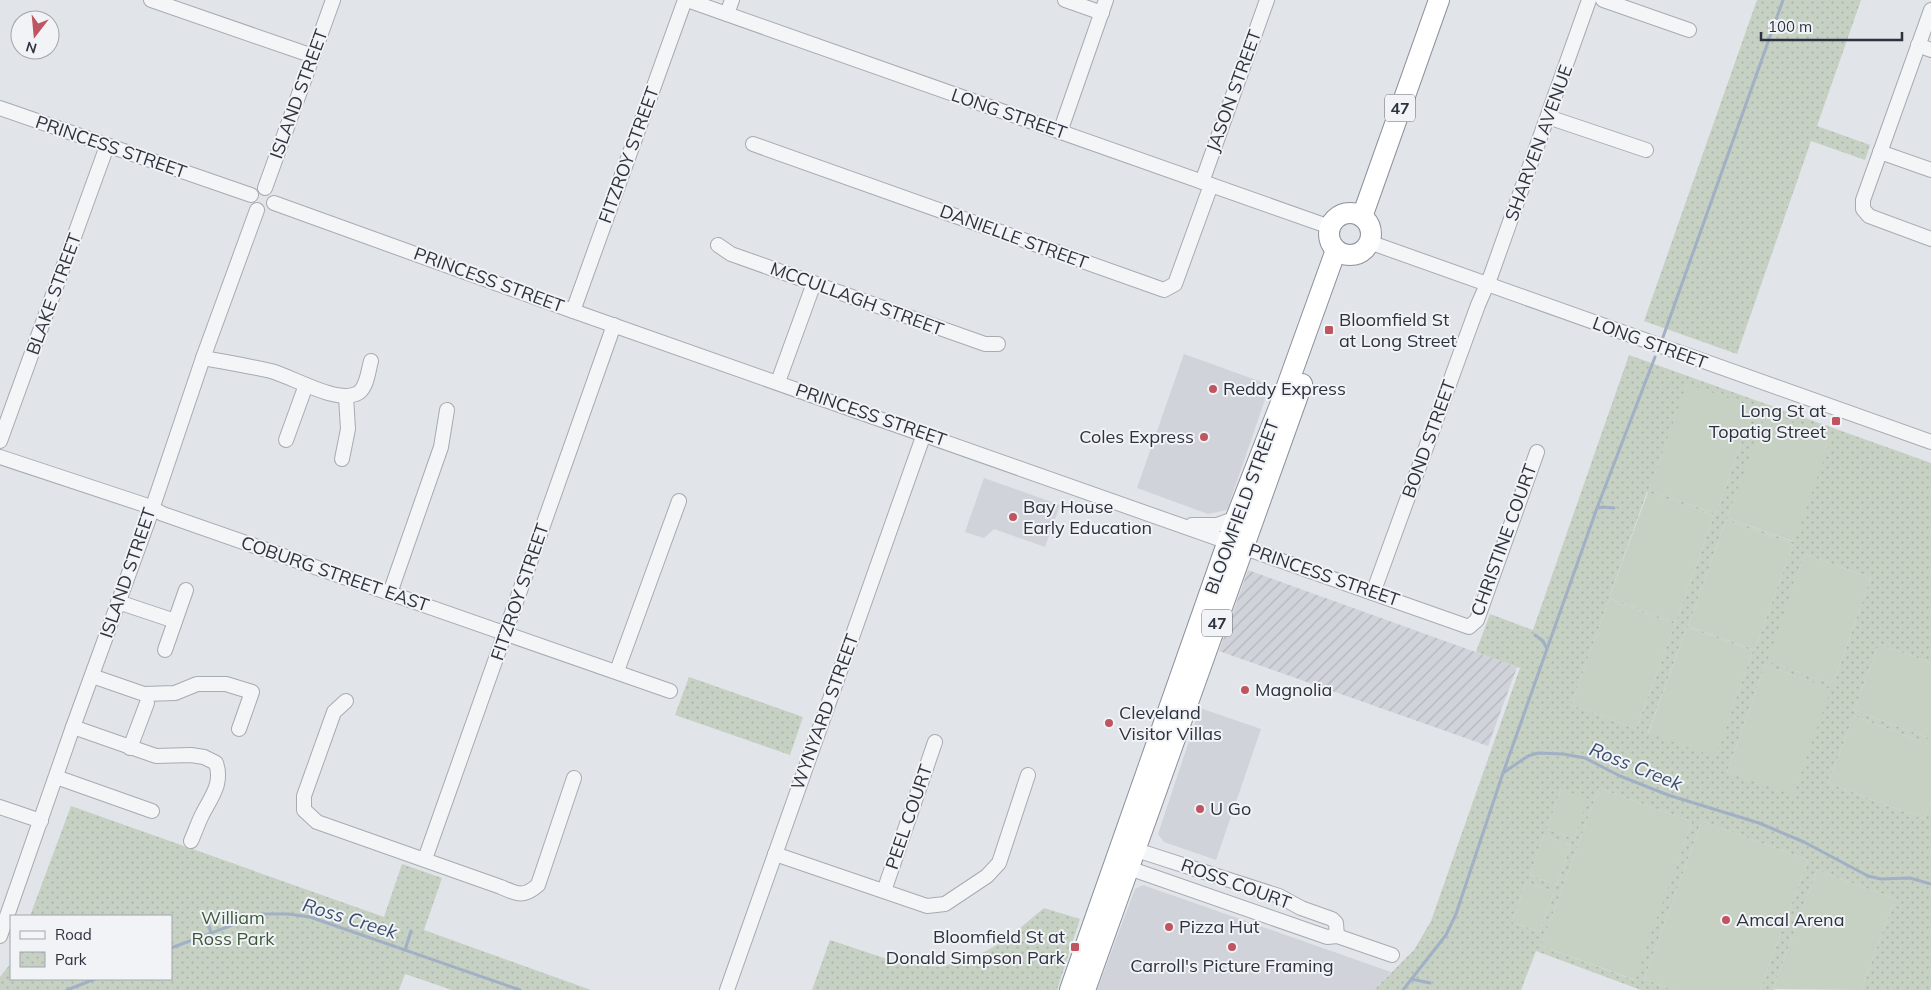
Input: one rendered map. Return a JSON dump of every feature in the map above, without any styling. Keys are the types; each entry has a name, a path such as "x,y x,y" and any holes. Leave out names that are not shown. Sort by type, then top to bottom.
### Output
{"highway":[{"name":"47","path":"1356,215 1424,0"},
{"name":"47","path":"1356,215 1439,0"},
{"path":"1356,215 1370,228 1370,242 1361,252 1342,252 1330,240 1330,227 1338,217 1356,215"},
{"name":"BLOOMFIELD STREET","path":"1236,545 1236,518 1342,252"},
{"name":"BLOOMFIELD STREET","path":"1070,990 1125,856 1342,252"},
{"name":"BLOOMFIELD STREET","path":"1085,990 1125,856"}],"street":[{"path":"151,0 313,56"},
{"name":"ISLAND STREET","path":"265,188 334,0"},
{"name":"LONG STREET","path":"686,0 1330,227"},
{"name":"FITZROY STREET","path":"573,310 686,0"},
{"path":"727,14 732,0"},
{"path":"1060,132 1104,7 1064,0"},
{"name":"JASON STREET","path":"1206,184 1267,0"},
{"name":"SHARVEN AVENUE","path":"1486,284 1589,0"},
{"path":"1603,0 1689,30"},
{"path":"1931,10 1925,48 1864,193 1864,208 1869,216 1878,221 1931,239"},
{"name":"PRINCESS STREET","path":"0,108 251,195"},
{"path":"1548,117 1646,150"},
{"name":"DANIELLE STREET","path":"754,144 1164,290 1175,284 1206,184"},
{"name":"BLAKE STREET","path":"0,442 107,146"},
{"path":"1880,152 1931,170"},
{"path":"265,188 272,192 274,203 266,211 257,210 251,205 251,195 255,190 265,188"},
{"name":"PRINCESS STREET","path":"274,203 1469,627"},
{"name":"ISLAND STREET","path":"0,936 152,508 203,358 257,210"},
{"name":"LONG STREET","path":"1370,242 1931,442"},
{"name":"MCCULLAGH STREET","path":"718,245 731,254 985,344 998,344"},
{"path":"778,382 814,283"},
{"name":"BOND STREET","path":"1373,593 1486,284"},
{"name":"FITZROY STREET","path":"426,860 614,325"},
{"path":"203,358 274,372 306,385 346,397 358,394 365,385 371,361"},
{"path":"286,440 306,385"},
{"path":"342,459 348,429 346,397"},
{"path":"390,593 441,447 447,410"},
{"name":"WYNYARD STREET","path":"727,990 924,434"},
{"name":"CHRISTINE COURT","path":"1469,627 1477,620 1537,452"},
{"name":"COBURG STREET EAST","path":"0,457 152,508 670,691"},
{"path":"617,671 679,501"},
{"path":"1181,525 1217,525 1236,518"},
{"path":"165,650 186,590"},
{"path":"118,602 175,621"},
{"path":"92,676 144,694 176,693 197,684 226,684 252,692 239,729"},
{"path":"346,701 334,712 304,796 304,810 317,822 516,894 529,893 538,885 574,778"},
{"path":"130,748 147,703"},
{"path":"73,727 156,756 191,755 204,757 216,763 219,781 216,791 202,814 192,841"},
{"name":"PEEL COURT","path":"884,891 935,742"},
{"path":"775,854 926,906 945,904 987,876 999,862 1028,775"},
{"path":"56,777 152,812"},
{"path":"0,807 40,821"},
{"name":"ROSS COURT","path":"1125,856 1278,896 1301,908 1332,918 1336,923 1338,936"},
{"name":"ROSS COURT","path":"1125,856 1271,917 1327,937 1338,936 1392,955"},
{"path":"1271,917 1278,896"}],"shaded area":[{"name":"Coles Express","path":"1184,354 1270,385 1227,510 1208,514 1137,488"},
{"name":"Bay House Early Education","path":"984,478 1060,505 1045,547 994,529 984,538 965,532"},
{"path":"1248,570 1517,667 1488,746 1219,651"},
{"path":"1200,708 1261,729 1216,860 1164,842 1158,834"},
{"path":"1143,885 1391,972 1374,990 1097,990 1135,889"}],"green space":[{"path":"1757,0 1861,0 1817,126 1870,145 1865,160 1811,141 1737,354 1644,321"},
{"path":"1629,355 1931,463 1931,663 1879,644 1854,710 1931,739 1931,745 1854,716 1828,783 1924,819 1931,801 1931,990 1861,990 1895,899 1817,870 1773,989 1775,990 1760,990 1808,860 1702,821 1644,979 1674,990 1641,990 1536,951 1521,990 1374,990 1414,950 1431,921 1520,668 1476,652 1490,614 1533,630","holes":["1687,384 1754,407 1716,514 1649,490","1766,413 1832,437 1794,542 1727,518","1647,492 1714,516 1676,622 1609,598","1726,520 1793,544 1755,650 1688,626","1805,554 1871,578 1833,684 1767,661","1609,600 1675,624 1636,729 1571,705","1687,627 1753,651 1715,757 1648,733","1765,665 1831,689 1793,795 1727,772","1599,788 1692,822 1634,980 1541,946","1561,789 1588,799 1574,839 1547,829","1544,835 1571,845 1557,885 1530,875","1526,882 1554,892 1540,932 1512,922"]},
{"path":"1687,383 1754,407 1716,514 1649,490"},
{"path":"1765,412 1833,437 1795,542 1727,518"},
{"path":"1648,492 1714,516 1676,622 1609,598"},
{"path":"1726,520 1793,544 1755,650 1688,626"},
{"path":"1805,554 1871,578 1833,684 1766,661"},
{"path":"1609,600 1675,624 1636,729 1571,705"},
{"path":"1687,627 1753,651 1715,758 1648,734"},
{"path":"1879,644 1931,663 1931,739 1854,710"},
{"path":"1765,665 1832,689 1793,796 1727,772"},
{"path":"689,677 803,717 790,755 675,715"},
{"path":"1854,716 1931,745 1931,801 1924,819 1828,783"},
{"path":"1599,788 1692,822 1635,980 1541,946"},
{"path":"1561,789 1589,798 1574,839 1547,829"},
{"name":"William Ross Park","path":"71,806 384,917 402,864 442,878 424,930 591,990 452,990 405,974 399,990 0,990 0,977 10,964 10,980 172,980 172,915 30,915"},
{"name":"Amcal Arena","path":"1702,821 1808,860 1760,990 1674,990 1644,979"},
{"path":"1544,835 1571,845 1557,885 1530,875"},
{"path":"1817,870 1895,899 1861,990 1773,989"},
{"path":"1526,882 1554,892 1540,932 1512,922"},
{"path":"1044,908 1080,919 1057,990 812,990 830,940 899,963 941,967 979,955 1007,939"}],"waterway":[{"path":"1663,337 1783,0"},
{"path":"1403,990 1446,935 1456,914 1503,773 1597,508 1655,357"},
{"path":"1597,508 1614,508"},
{"path":"1535,635 1543,641 1547,649"},
{"name":"Ross Creek","path":"1503,773 1528,756 1538,753 1563,754 1585,758 1620,776 1668,795 1759,823 1804,842 1868,876 1881,879 1910,878 1931,884"},
{"name":"Ross Creek","path":"172,948 262,914 288,914 310,917 520,990"},
{"path":"207,919 211,933"},
{"path":"405,950 411,931"},
{"path":"1411,979 1430,983"},
{"name":"Ross Creek","path":"67,990 92,980"}],"place":[{"name":"Bloomfield St at Long Street","path":"1329,330"},
{"name":"Reddy Express","path":"1213,389"},
{"name":"Long St at Topatig Street","path":"1836,421"},
{"name":"Coles Express","path":"1204,437"},
{"name":"Bay House Early Education","path":"1013,517"},
{"name":"Magnolia","path":"1245,690"},
{"name":"Cleveland Visitor Villas","path":"1109,723"},
{"name":"U Go","path":"1200,809"},
{"name":"Amcal Arena","path":"1726,920"},
{"name":"Pizza Hut","path":"1169,927"},
{"name":"Bloomfield St at Donald Simpson Park","path":"1075,947"},
{"name":"Carroll's Picture Framing","path":"1232,947"}]}
